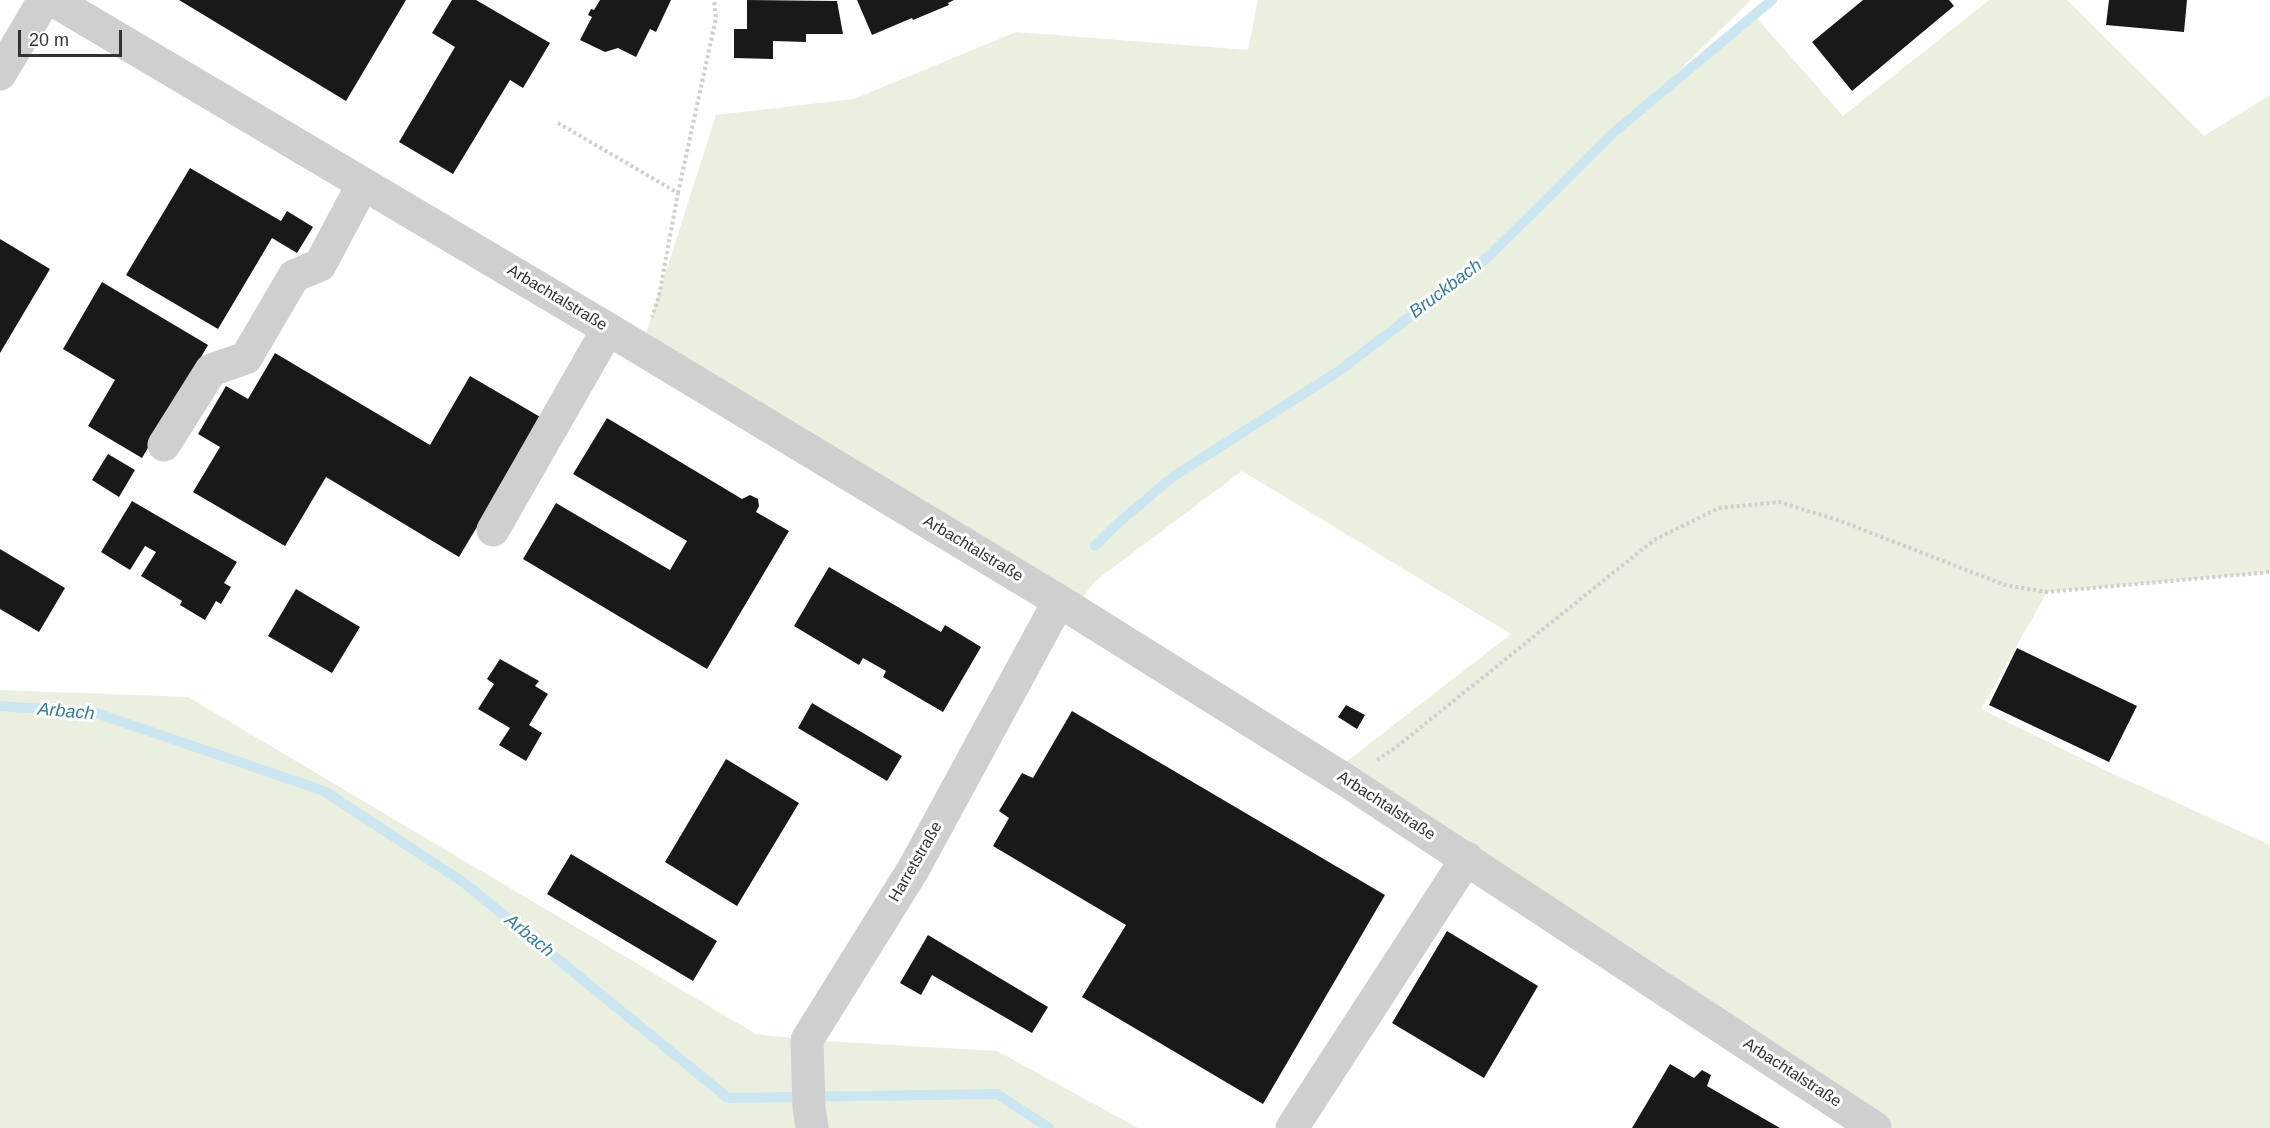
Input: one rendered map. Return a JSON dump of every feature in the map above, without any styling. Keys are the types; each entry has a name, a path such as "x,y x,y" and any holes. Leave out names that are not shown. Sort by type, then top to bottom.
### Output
{"street":[{"path":"0,74 44,0"},
{"name":"Arbachtalstraße","path":"53,0 642,349 1059,601 1467,858 1875,1128"},
{"path":"164,445 211,370 246,358 294,276 320,265 363,184"},
{"path":"493,530 608,329"},
{"name":"Harretstraße","path":"811,1118 807,1040 914,868 1059,601"},
{"path":"1292,1128 1467,858"}],"path":[{"path":"642,349 659,296 678,193 716,18 714,0"},
{"path":"558,123 678,193"},
{"path":"1347,781 1395,748 1654,540 1719,508 1779,502 1838,520 2005,585 2047,592 2270,572"}],"green space":[{"path":"1258,0 1751,0 1634,115 1754,15 1843,116 1989,0 2067,0 2204,136 2270,95 2270,572 2047,592 1981,709 2109,772 2270,845 2270,1128 1875,1128 1333,772 1511,634 1242,471 1095,581 1073,610 646,334 716,115 854,99 1016,32 1248,50"},
{"path":"0,690 188,697 756,1034 807,1040 997,1051 1138,1128 0,1128"}],"building":[{"path":"179,0 406,0 346,101"},
{"path":"452,0 476,0 550,43 523,88 510,80 453,174 399,142 455,47 432,33"},
{"path":"600,0 671,0 656,32 650,29 636,57 618,48 605,52 580,40 592,17 588,15 591,9 594,10"},
{"path":"747,0 837,1 843,34 806,34 806,42 773,41 773,59 734,58 734,29 747,29"},
{"path":"857,0 954,0 948,3 949,5 872,35"},
{"path":"1863,0 1949,0 1954,6 1852,91 1812,42"},
{"path":"2109,0 2187,0 2184,32 2106,25"},
{"path":"190,168 281,221 287,211 313,227 297,253 272,238 218,329 126,275"},
{"path":"0,239 50,269 0,353"},
{"path":"102,282 208,345 142,458 88,426 115,380 63,349"},
{"path":"275,353 430,445 470,376 542,418 459,557 326,477 285,546 193,492 220,447 198,434 226,386 248,399"},
{"path":"607,418 742,499 750,495 758,499 759,506 756,512 789,531 707,669 523,559 556,503 670,570 687,541 573,474"},
{"path":"108,454 135,470 119,497 92,480"},
{"path":"132,501 237,562 224,583 231,587 221,604 216,601 205,620 180,605 182,601 141,576 156,552 145,546 130,570 101,552"},
{"path":"0,549 65,588 39,632 0,609"},
{"path":"829,567 941,632 945,625 981,647 943,712 883,677 886,671 863,658 859,665 794,626"},
{"path":"296,589 360,627 332,673 268,636"},
{"path":"2017,648 2137,706 2109,762 1989,705"},
{"path":"500,659 539,681 535,686 548,694 529,725 542,733 526,761 499,745 510,728 478,709 494,684 487,679"},
{"path":"812,703 902,756 887,781 798,728"},
{"path":"1346,705 1365,715 1357,729 1338,717"},
{"path":"1072,711 1385,895 1263,1104 1082,997 1126,925 993,846 1009,818 999,811 1022,773 1033,778"},
{"path":"726,759 799,803 737,906 665,862"},
{"path":"571,854 717,941 693,981 547,894"},
{"path":"1447,931 1538,986 1484,1078 1392,1023"},
{"path":"928,935 1048,1007 1032,1033 932,975 921,995 900,983"},
{"path":"1670,1064 1694,1078 1702,1070 1711,1075 1707,1086 1780,1128 1632,1128"}],"waterway":[{"name":"Bruckbach","path":"1095,546 1117,524 1174,476 1339,371 1487,258 1612,134 1772,0"},
{"name":"Arbach","path":"0,706 96,713 324,791 463,882 728,1098 997,1094 1049,1128"}]}
